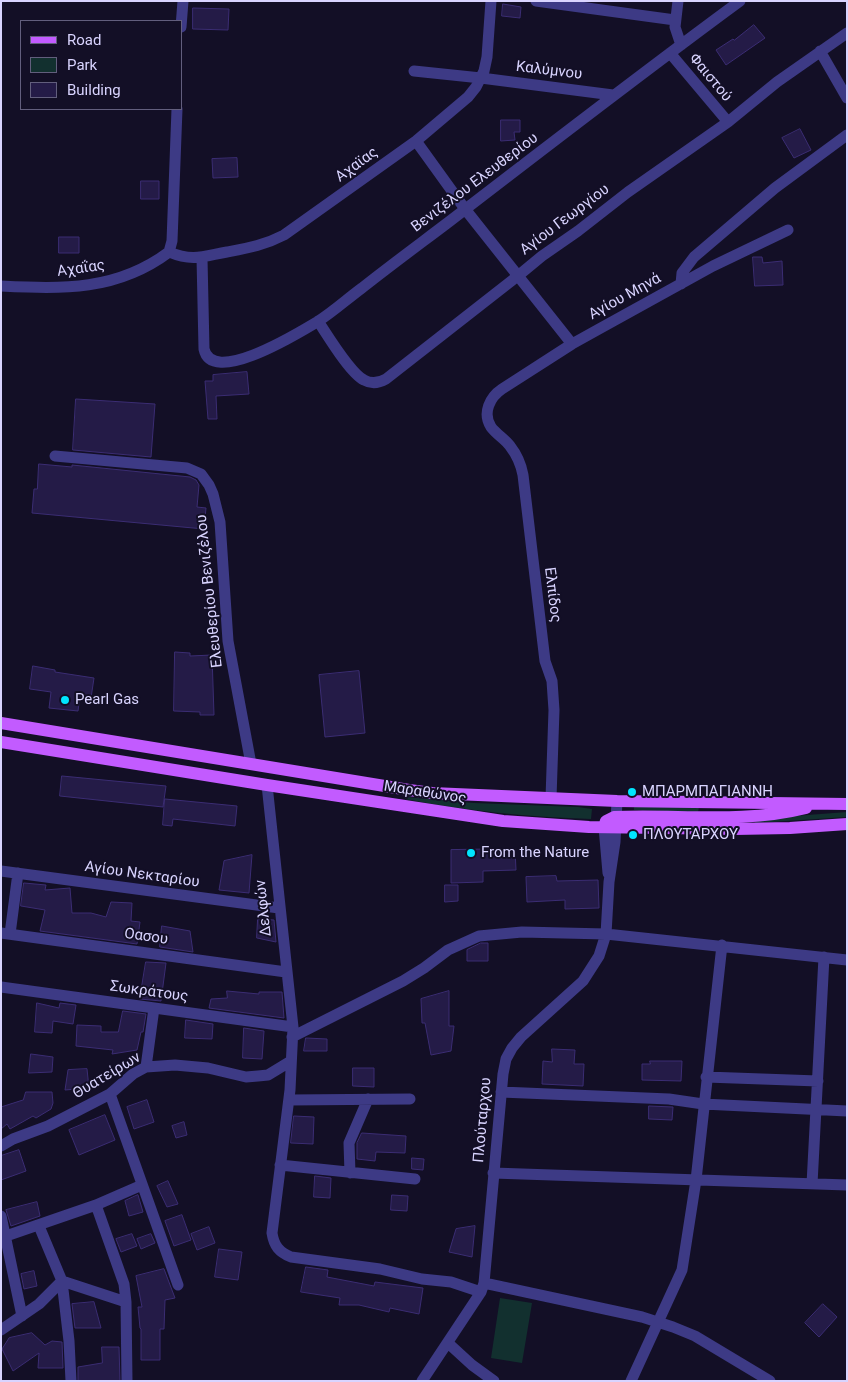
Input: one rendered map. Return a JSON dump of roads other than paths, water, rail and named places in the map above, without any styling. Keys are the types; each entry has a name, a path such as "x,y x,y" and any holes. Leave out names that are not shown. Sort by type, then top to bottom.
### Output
{"main road":[{"name":"Μαραθώνος","path":"1,723 409,790 617,801 847,804"},
{"name":"Μαραθώνος","path":"1,742 489,819 540,824 612,823 767,828 847,824"},
{"path":"612,823 750,817 792,811 822,804"}],"street":[{"path":"182,20 183,1"},
{"name":"Αχαϊας","path":"165,256 202,258 263,245 284,235 416,141 464,102 476,88 481,78 486,57 491,1"},
{"path":"536,1 675,20"},
{"name":"Φαιστού","path":"678,1 675,20 676,34 680,45"},
{"name":"Βενιζέλου Ελευθερίου","path":"202,258 204,349 207,356 216,362 225,363 244,359 271,347 318,321 613,95 740,1"},
{"name":"Αγίου Γεωργίου","path":"318,321 357,375 368,382 379,382 394,374 542,256 628,192 728,122 777,82 847,34"},
{"path":"820,51 847,98"},
{"name":"Φαιστού","path":"670,53 728,122"},
{"name":"Καλύμνου","path":"414,72 481,78 613,95"},
{"path":"165,256 172,241 176,110"},
{"path":"681,284 682,273 686,266 708,244 775,188 847,135"},
{"path":"416,141 465,209 572,344"},
{"name":"Αγίου Μηνά","path":"488,407 497,392 572,344 713,266 788,230"},
{"name":"Αχαΐας","path":"1,286 51,289 88,286 122,278 165,256"},
{"name":"Ελπίδος","path":"488,407 490,426 515,453 523,475 545,661 552,681 554,710 551,798"},
{"name":"Ελευθερίου Βενιζέλου","path":"55,456 188,468 200,474 209,485 220,522 228,641 251,764"},
{"name":"Δελφών","path":"267,785 292,1032 289,1100 272,1233 274,1244 285,1254 292,1257 380,1269 422,1279 452,1282 642,1317 695,1336 770,1381"},
{"name":"Πλούταρχου","path":"422,1381 483,1288 504,1066 512,1048 521,1037 588,976 599,956 606,934 609,882 615,850 612,823 617,801"},
{"name":"Αγίου Νεκταρίου","path":"1,871 279,908"},
{"path":"6,933 18,873"},
{"path":"292,1032 403,980 424,968 448,950 479,936 522,932 606,934 847,960"},
{"name":"Οασου","path":"6,933 286,972"},
{"path":"631,1381 682,1270 696,1180 722,946"},
{"path":"812,1184 824,957"},
{"name":"Σωκράτους","path":"1,986 154,1008 292,1032"},
{"path":"146,1066 154,1008"},
{"name":"Θυατείρων","path":"1,1146 13,1139 48,1126 110,1094 133,1074 146,1066 175,1065 208,1068 246,1076 258,1076 268,1075 291,1061"},
{"path":"706,1077 818,1081"},
{"path":"502,1092 669,1099 703,1104 847,1111"},
{"path":"110,1094 178,1285"},
{"path":"350,1173 349,1143 368,1099"},
{"path":"289,1100 410,1099"},
{"path":"280,1166 415,1179"},
{"path":"494,1174 847,1185"},
{"path":"6,1236 40,1226 96,1205 142,1185"},
{"path":"96,1205 124,1284 127,1381"},
{"path":"1,1216 22,1316"},
{"path":"40,1226 62,1282 69,1341 71,1381"},
{"path":"62,1282 126,1302"},
{"path":"1,1330 39,1304 62,1282"},
{"path":"448,1342 472,1365 494,1381"}],"place":[{"name":"Pearl Gas","path":"65,700"},
{"name":"ΜΠΑΡΜΠΑΓΙΑΝΝΗ","path":"632,792"},
{"name":"ΠΛΟΥΤΑΡΧΟΥ","path":"633,835"},
{"name":"From the Nature","path":"471,853"}]}
